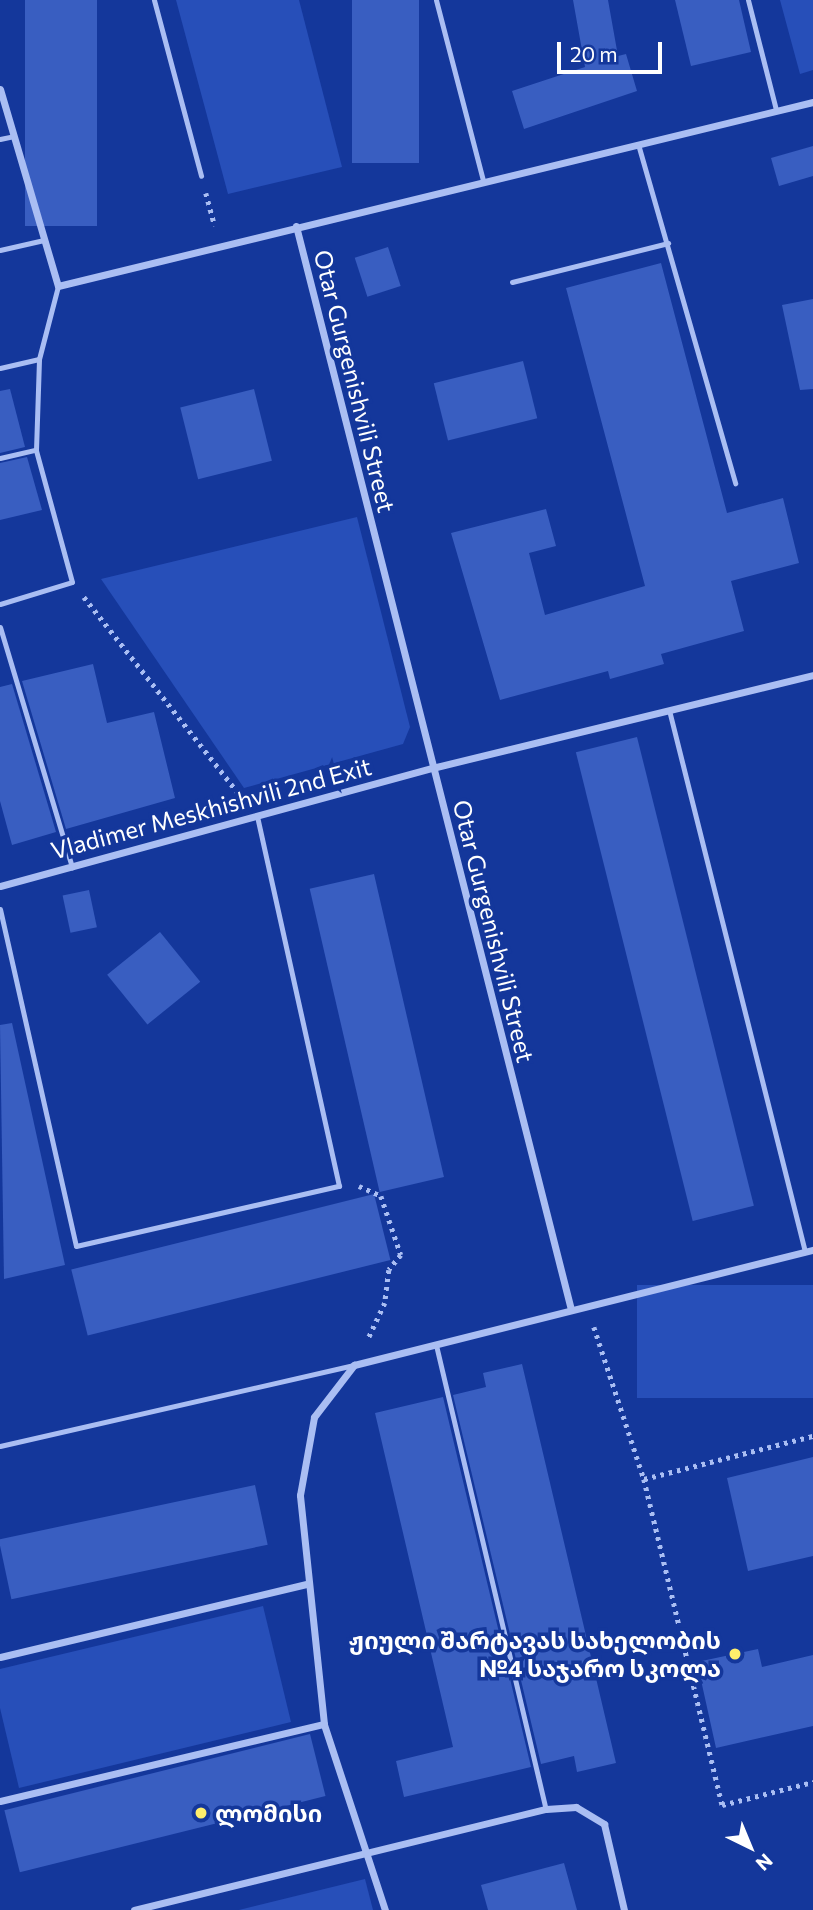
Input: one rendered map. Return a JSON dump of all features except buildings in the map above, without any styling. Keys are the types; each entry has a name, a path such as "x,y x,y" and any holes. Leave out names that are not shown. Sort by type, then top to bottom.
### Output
{"street":[{"path":"0,89 58,286"},
{"path":"296,226 813,102"},
{"name":"Otar Gurgenishvili Street","path":"58,286 296,226 571,1310"},
{"name":"Vladimer Meskhishvili 2nd Exit","path":"0,886 432,768 813,675"},
{"path":"385,1910 370,1852 324,1724 307,1584 300,1494 314,1417 355,1364 809,1251"},
{"path":"0,1657 307,1584"},
{"path":"0,1801 324,1724"},
{"path":"134,1910 546,1809 576,1807 604,1824 624,1910"}],"lane":[{"path":"154,0 201,176"},
{"path":"436,0 483,181"},
{"path":"748,0 776,110"},
{"path":"0,139 14,136"},
{"path":"638,144 735,483"},
{"path":"0,250 44,240"},
{"path":"512,282 668,243"},
{"path":"0,604 72,582 36,450 39,359 58,286"},
{"path":"0,368 39,359"},
{"path":"0,458 36,450"},
{"path":"0,627 72,867"},
{"path":"669,710 809,1251"},
{"path":"0,909 76,1245 339,1186 257,817"},
{"path":"436,1345 546,1809"},
{"path":"0,1446 355,1364"}],"path":[{"path":"201,176 220,244"},
{"path":"72,582 257,817"},
{"path":"339,1186 368,1186 381,1196 401,1255 389,1270 385,1303 355,1364"},
{"path":"571,1310 600,1332 644,1479 722,1805 813,1782"},
{"path":"644,1479 813,1436"}],"shaded area":[{"path":"176,0 299,0 342,167 228,194"},
{"path":"780,0 813,0 813,70 800,74"},
{"path":"357,517 410,727 403,744 244,788 101,579"},
{"path":"637,1285 813,1285 813,1398 637,1398"},
{"path":"263,1606 291,1722 19,1788 0,1708 0,1669"},
{"path":"365,1879 373,1910 239,1910"}],"place":[{"name":"ჟიული შარტავას სახელობის №4 საჯარო სკოლა","path":"735,1654"},
{"name":"ლომისი","path":"201,1813"}]}
